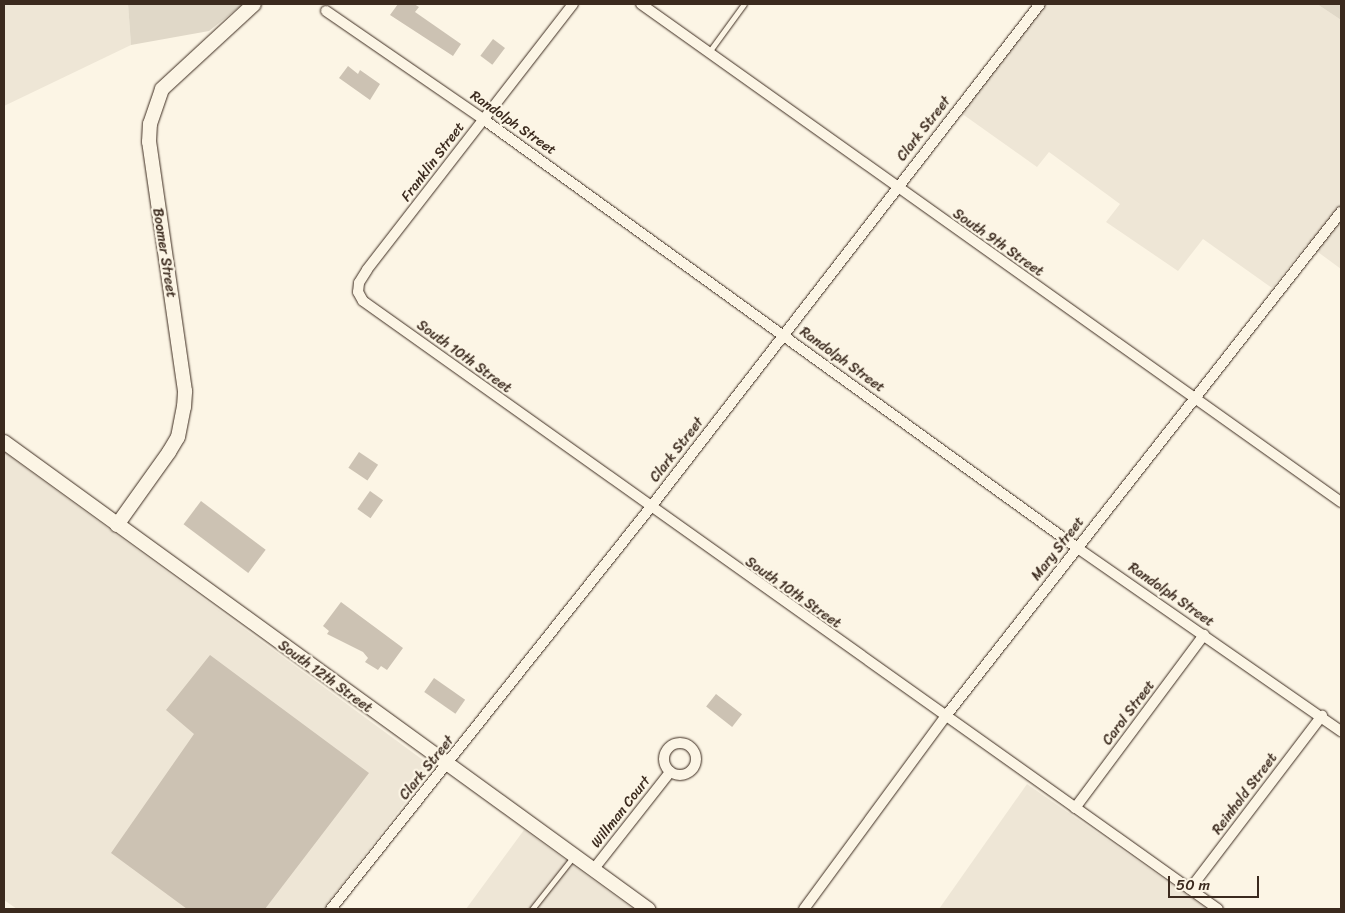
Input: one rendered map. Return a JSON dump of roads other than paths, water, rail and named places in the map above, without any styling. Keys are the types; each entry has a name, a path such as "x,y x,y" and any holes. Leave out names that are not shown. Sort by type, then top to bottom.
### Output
{"street":[{"name":"Boomer Street","path":"117,525 170,452 178,437 184,407 185,391 149,142 150,124 162,90 175,75 254,4"},
{"name":"Franklin Street","path":"358,292 359,283 368,270 573,4"},
{"name":"South 9th Street","path":"641,4 896,188 1341,502"},
{"name":"Clark Street","path":"331,909 650,508 1040,4"},
{"name":"Randolph Street","path":"326,11 483,119 784,334 1076,547 1341,731"},
{"name":"Mary Street","path":"804,909 945,717 1076,547 1195,399 1341,212"},
{"name":"South 10th Street","path":"358,292 363,301 650,508 1218,909"},
{"name":"South 12th Street","path":"4,442 648,909"},
{"name":"Carol Street","path":"1075,808 1204,635"},
{"name":"Reinhold Street","path":"1190,889 1322,716"},
{"name":"Willman Court","path":"593,870 670,772"}],"lane":[{"path":"709,52 744,4"},
{"path":"532,909 573,856"}]}
